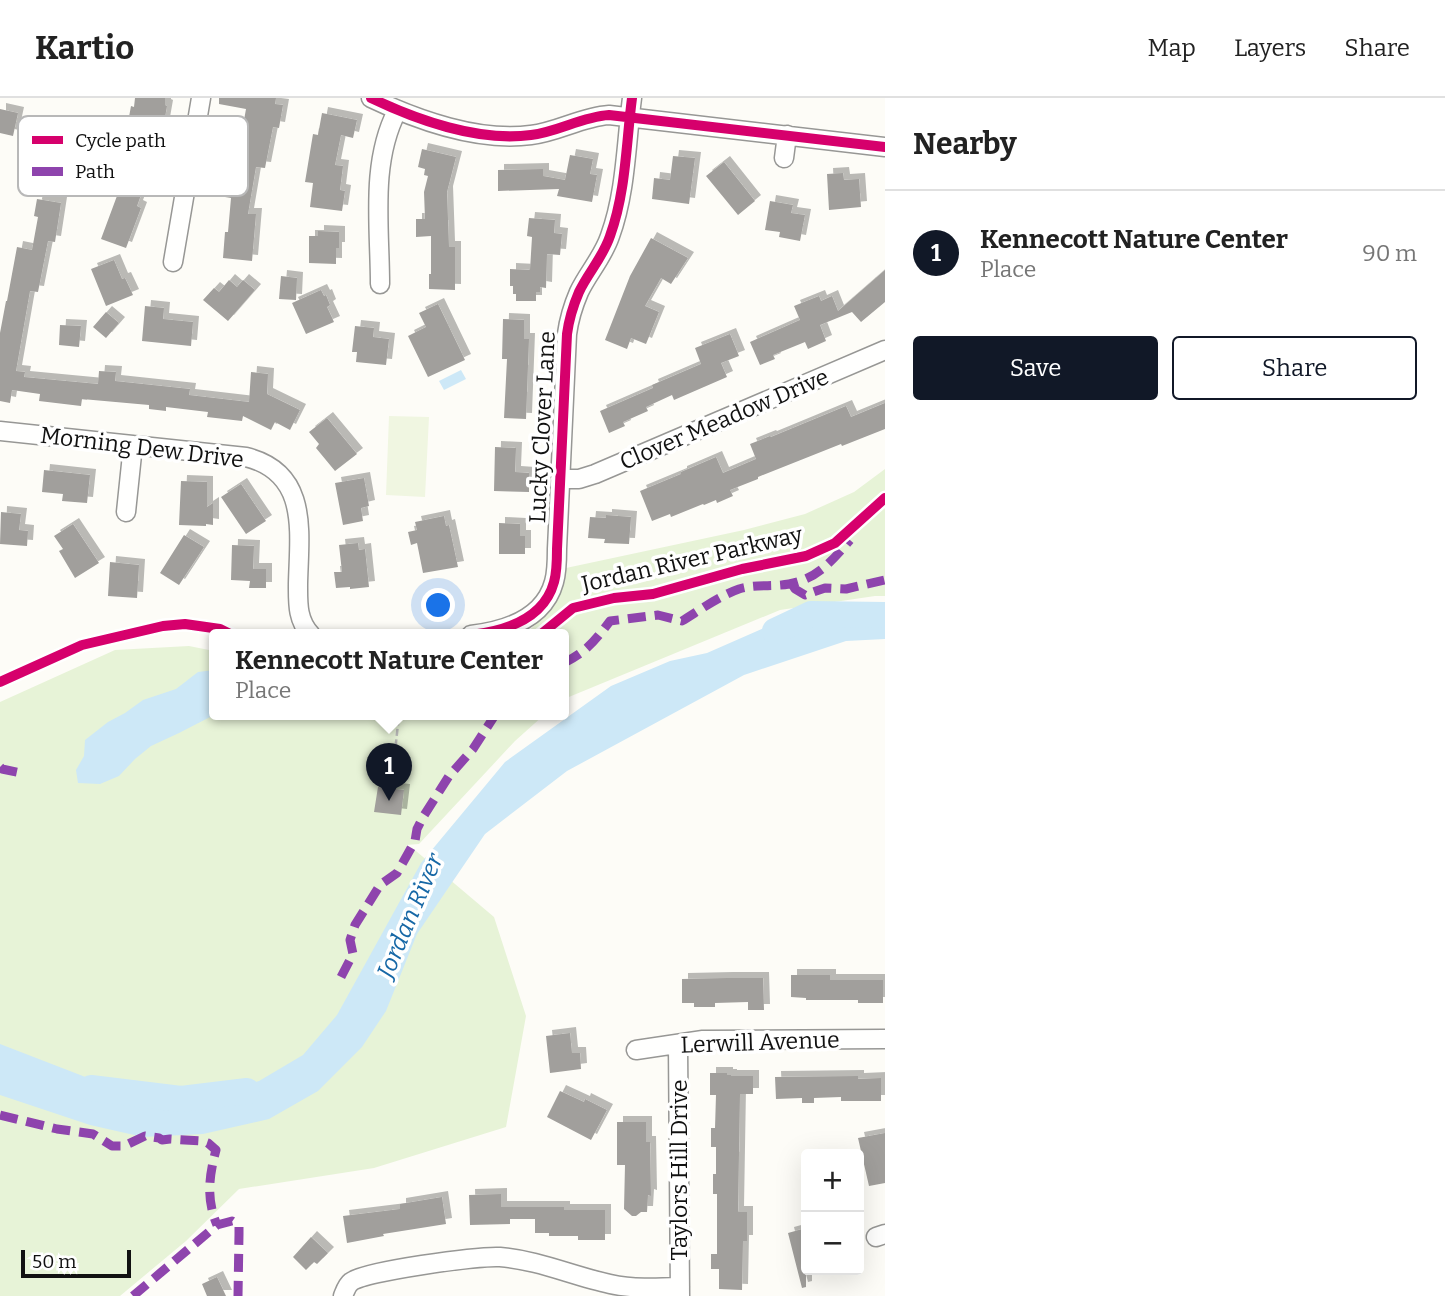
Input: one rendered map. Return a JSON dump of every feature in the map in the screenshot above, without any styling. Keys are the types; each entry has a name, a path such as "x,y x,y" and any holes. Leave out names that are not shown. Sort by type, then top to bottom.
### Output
{"street":[{"path":"198,116 201,98"},
{"path":"371,98 422,120 457,129 509,136 540,133 593,117 609,115 885,147"},
{"name":"Lucky Clover Lane","path":"503,629 518,623 536,610 554,582 569,322 579,293 603,252 614,223 622,191 632,98"},
{"path":"380,284 381,162 387,132 397,110"},
{"path":"784,158 787,135"},
{"path":"173,262 184,196"},
{"name":"Clover Meadow Drive","path":"560,479 579,479 595,474 885,350"},
{"name":"Morning Dew Drive","path":"0,431 246,457 270,467 283,478 293,493 298,511 298,607 306,629"},
{"path":"126,512 133,445"},
{"name":"Lerwill Avenue","path":"636,1050 703,1040 885,1039"},
{"name":"Taylors Hill Drive","path":"678,1045 680,1292"},
{"path":"343,1296 351,1282 362,1277 461,1260 499,1257 526,1261 609,1284 680,1292"}],"path":[{"path":"391,788 398,720"}],"green space":[{"path":"389,416 429,417 425,497 386,495"},
{"path":"885,469 885,596 780,610 569,697 569,629 531,629 552,605 566,568 744,530 805,514 854,492"},
{"path":"189,646 209,650 209,720 538,720 515,741 419,844 406,845 494,917 526,1016 506,1127 374,1168 239,1189 186,1241 120,1296 0,1296 0,702 115,650"}],"water":[{"path":"461,370 466,379 444,390 439,381"},
{"path":"885,604 885,639 846,641 744,675 567,771 485,834 417,934 386,1011 362,1047 318,1091 269,1119 203,1134 143,1137 90,1125 0,1095 0,1044 132,1095 207,1097 259,1081 303,1055 337,1015 421,863 505,762 564,720 569,720 569,716 611,686 670,661 707,653 766,627 853,605"},
{"path":"209,671 209,718 151,746 119,776 100,784 78,783 76,770 84,756 85,740 143,700 176,689 198,672"}],"building":[{"path":"135,98 165,98 167,106 165,116 129,116 131,106 134,107"},
{"path":"219,98 276,98 275,104 283,105 279,128 273,127 265,168 256,167 248,214 256,214 252,261 223,258 231,198 225,196 248,196 248,116 245,116 246,109 219,104"},
{"path":"0,109 18,113 13,136 0,133"},
{"path":"322,113 357,120 353,138 341,135 335,165 343,166 340,190 345,191 342,211 310,207 313,183 305,182 313,134 318,135"},
{"path":"422,149 456,157 447,192 449,247 455,247 455,290 429,289 431,236 416,237 416,219 425,219 424,192 428,176 424,175 425,169 418,167"},
{"path":"570,155 593,159 590,174 597,175 592,202 557,196 559,189 498,191 498,170 543,169 543,176 565,180"},
{"path":"673,156 695,158 689,204 652,199 654,178 670,180"},
{"path":"724,162 755,201 738,215 706,176"},
{"path":"843,173 844,180 859,179 861,207 829,210 827,174"},
{"path":"117,196 141,196 137,206 141,208 126,248 101,239"},
{"path":"37,199 61,203 55,242 48,241 38,292 30,291 16,371 25,372 24,377 98,384 99,371 116,372 115,381 190,389 189,395 249,402 251,372 268,374 267,394 300,410 290,430 275,422 271,430 243,416 242,421 207,417 208,412 166,407 166,411 149,409 149,405 82,399 81,406 39,401 40,394 12,390 10,403 0,401 0,333 17,247 32,250 38,217 34,216"},
{"path":"770,201 793,205 791,213 805,215 800,241 779,237 780,232 765,230"},
{"path":"529,218 555,220 554,233 562,234 560,255 547,254 546,288 540,287 540,292 536,292 536,301 516,301 513,286 510,286 510,269 530,270 532,237 527,236"},
{"path":"318,231 339,232 336,264 309,263 309,236 318,236"},
{"path":"651,238 688,258 671,284 661,278 645,306 659,312 646,344 631,338 627,349 605,340 630,276"},
{"path":"114,260 133,295 106,306 91,269"},
{"path":"885,270 885,302 861,322 852,312 820,325 826,341 808,349 805,342 773,355 775,359 760,365 750,342 800,320 794,306 819,296 821,301 832,296 838,311"},
{"path":"281,276 297,278 296,300 279,299"},
{"path":"229,280 237,287 243,280 255,290 228,321 203,300 214,288 219,292"},
{"path":"321,290 324,296 326,295 330,305 327,307 334,322 306,334 292,303"},
{"path":"438,304 465,360 428,377 408,336 426,327 419,313"},
{"path":"145,306 164,308 163,319 193,322 191,346 142,341"},
{"path":"106,312 119,323 106,338 93,327"},
{"path":"503,319 524,320 524,339 529,339 526,419 504,418 507,359 502,359"},
{"path":"60,325 81,326 79,347 59,345"},
{"path":"355,326 374,328 373,337 389,339 386,365 356,362 357,352 352,352"},
{"path":"730,334 739,356 721,363 727,377 674,400 672,395 646,407 648,411 623,422 625,426 609,433 600,411 701,364 695,348"},
{"path":"885,403 885,429 758,477 730,490 733,496 717,503 716,500 671,517 670,514 652,521 640,491 716,457 723,473 756,459 750,444 846,406 851,417"},
{"path":"327,418 357,454 335,471 316,448 319,444 309,432"},
{"path":"495,447 516,448 515,472 529,473 529,492 494,491"},
{"path":"44,470 90,475 87,503 62,501 63,494 42,492"},
{"path":"364,478 369,506 361,508 363,521 343,525 335,483"},
{"path":"181,481 207,482 207,507 213,503 213,525 179,525"},
{"path":"241,484 266,521 246,534 221,497"},
{"path":"1,512 21,514 19,530 28,531 27,546 0,544"},
{"path":"606,515 631,517 629,544 604,543 605,539 588,538 590,517 606,518"},
{"path":"444,516 446,526 449,525 458,567 423,573 417,543 411,545 408,532 417,530 415,522"},
{"path":"499,523 520,524 520,536 525,536 525,554 499,554"},
{"path":"73,524 99,563 75,578 59,551 63,549 54,536"},
{"path":"184,535 204,547 179,585 160,573"},
{"path":"358,543 359,550 365,549 369,587 336,588 334,572 342,572 339,545"},
{"path":"232,545 254,546 253,569 266,569 266,588 249,588 250,581 231,580"},
{"path":"110,562 139,565 137,598 108,596"},
{"path":"378,787 404,790 401,815 374,812"},
{"path":"791,975 830,975 830,980 883,980 883,1003 791,997"},
{"path":"763,978 764,1010 748,1010 748,1002 715,1003 715,1007 694,1007 694,1003 682,1003 682,979"},
{"path":"570,1033 572,1053 580,1053 581,1069 550,1073 546,1036"},
{"path":"710,1073 753,1076 753,1094 740,1094 738,1212 747,1212 747,1241 743,1241 742,1290 719,1289 719,1269 711,1269 711,1254 717,1254 717,1194 713,1194 716,1147 711,1147 711,1128 715,1128 716,1095 710,1095"},
{"path":"858,1076 858,1079 881,1078 881,1101 841,1101 841,1097 814,1098 814,1103 802,1103 802,1098 776,1099 775,1077"},
{"path":"560,1091 607,1110 591,1140 547,1117"},
{"path":"617,1122 646,1122 646,1142 650,1142 651,1196 648,1195 647,1212 636,1216 624,1209 625,1165 617,1165"},
{"path":"885,1133 885,1183 869,1186 864,1149 861,1149 858,1138"},
{"path":"501,1194 501,1207 605,1210 605,1240 578,1240 578,1236 535,1233 535,1219 510,1219 510,1224 470,1225 469,1195"},
{"path":"442,1197 446,1224 347,1243 343,1216 400,1209 400,1204"},
{"path":"801,1229 801,1275 806,1275 806,1287 802,1288 788,1233"},
{"path":"311,1237 328,1253 306,1270 293,1257"},
{"path":"217,1277 226,1296 207,1296 202,1284"}],"waterway":[{"name":"Jordan River","path":"775,631 811,614 885,615"},
{"name":"Jordan River","path":"91,1088 181,1099 247,1091"}],"marked path":[{"path":"569,660 590,645 610,621 658,615 682,621 739,589 799,582 830,562 850,540"},
{"path":"792,584 805,595 825,588 846,589 885,580"},
{"path":"341,977 353,954 350,940 355,925 380,885 397,873 415,841 423,817 449,776 473,749 492,720"},
{"path":"0,767 21,773"},
{"path":"0,1115 57,1129 93,1134 112,1146 124,1146 145,1136 208,1143 216,1150 210,1188 211,1206 217,1225"},
{"path":"133,1296 217,1225 232,1221 239,1226 238,1296"}],"cycle path":[{"path":"371,98 428,121 491,135 531,135 609,115 885,147"},
{"path":"500,629 532,614 549,595 554,582 557,566 567,334 579,292 603,251 615,219 622,185 632,98"},
{"name":"Jordan River Parkway","path":"547,629 573,608 614,598 653,594 742,569 806,556 835,543 885,498"},
{"path":"0,682 82,645 163,626 185,624 220,629"}],"place":[{"name":"Kennecott Nature Center","path":"389,801"}]}
